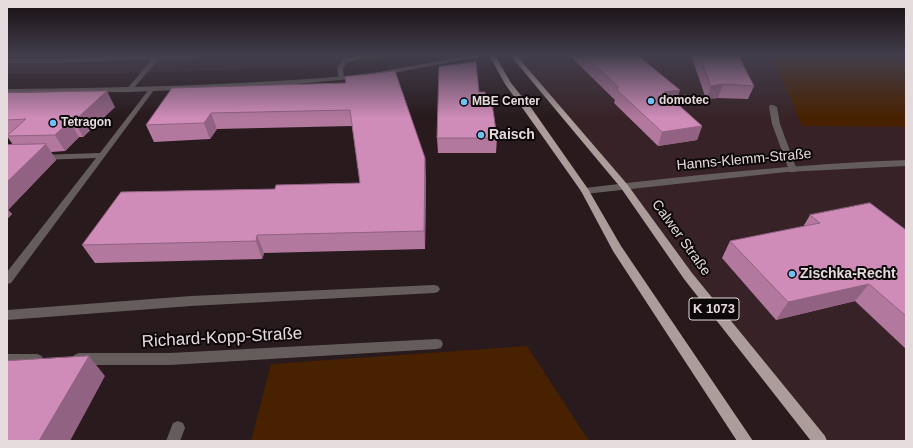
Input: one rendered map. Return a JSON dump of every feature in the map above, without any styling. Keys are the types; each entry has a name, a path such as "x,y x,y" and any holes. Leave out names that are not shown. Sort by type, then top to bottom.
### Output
{"main road":[{"name":"K 1073","path":"504,76 585,190 617,248 746,441"},
{"name":"Calwer Straße","path":"531,76 624,186 688,276 820,441"}],"street":[{"path":"129,90 141,76"},
{"path":"7,91 129,90 276,84 367,76"},
{"path":"7,280 152,89"},
{"path":"773,107 776,124 793,170"},
{"path":"31,157 102,155"},
{"name":"Hanns-Klemm-Straße","path":"585,190 666,180 906,163"},
{"path":"7,315 191,302 434,289"},
{"name":"Richard-Kopp-Straße","path":"69,359 170,358 437,344"},
{"path":"7,360 46,360"}],"shaded area":[{"path":"532,76 906,76 906,441 823,441 624,186"},
{"path":"781,76 906,76 906,127 802,126"},
{"path":"527,346 589,441 251,441 271,364"}],"building":[{"path":"397,76 425,158 424,231 257,235 256,241 82,245 121,192 275,189 276,185 360,183 350,110 211,113 204,123 146,125 172,88 346,83 345,77"},
{"path":"439,76 477,76 479,92 485,92 486,103 492,103 497,138 437,138"},
{"path":"606,76 663,76 680,90 664,92 702,126 662,132 617,90 618,87"},
{"path":"707,76 749,76 754,86 723,84 711,86"},
{"path":"107,91 74,121 70,121 55,135 7,136 26,119 7,120 7,93"},
{"path":"46,144 7,182 7,145"},
{"path":"870,203 906,230 906,316 869,284 788,302 730,241 820,223 810,215"},
{"path":"89,356 39,441 7,441 7,361"}],"place":[{"name":"domotec","path":"651,101"},
{"name":"MBE Center","path":"464,102"},
{"name":"Tetragon","path":"53,123"},
{"name":"Raisch","path":"481,135"},
{"name":"Zischka-Recht","path":"792,274"}]}
